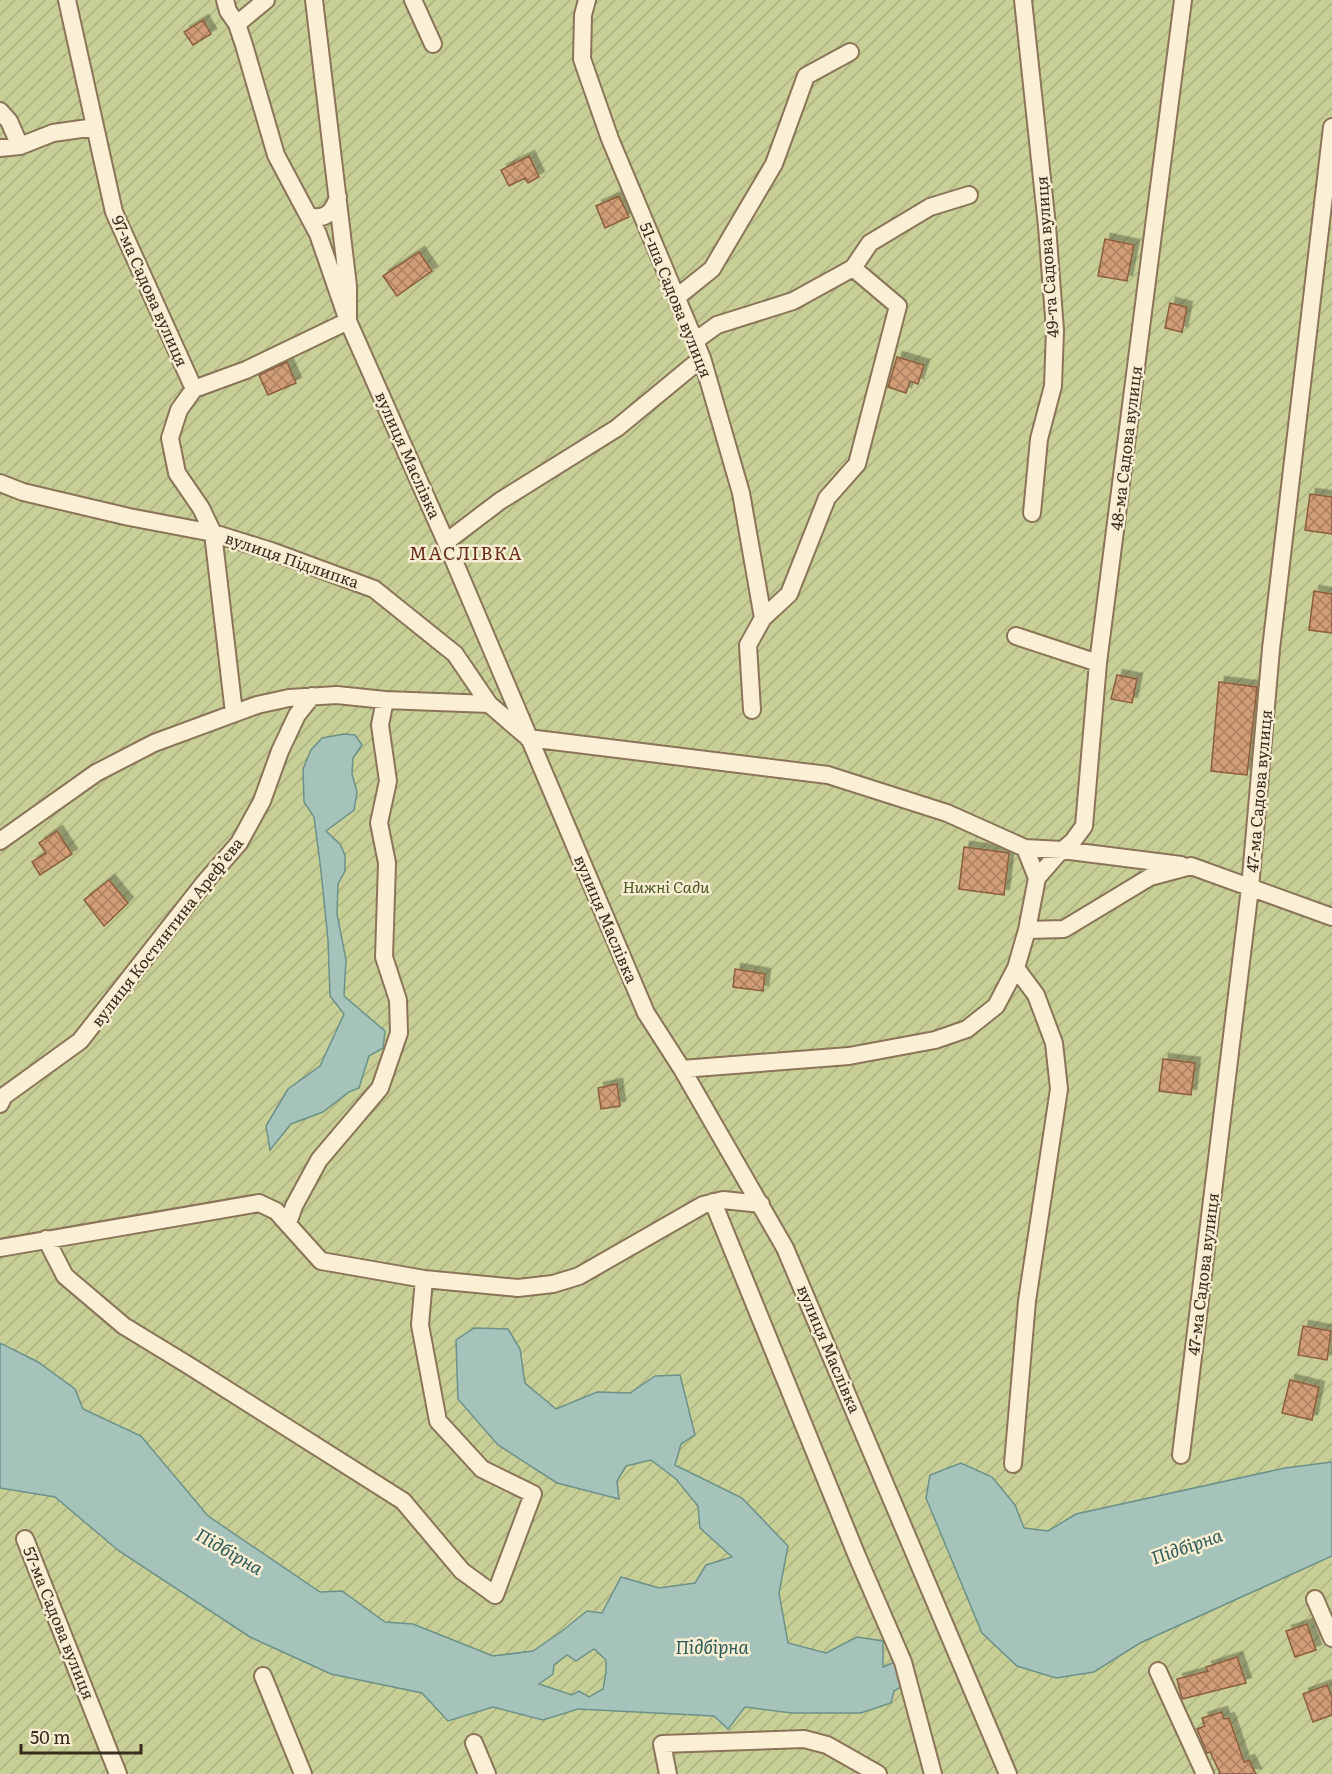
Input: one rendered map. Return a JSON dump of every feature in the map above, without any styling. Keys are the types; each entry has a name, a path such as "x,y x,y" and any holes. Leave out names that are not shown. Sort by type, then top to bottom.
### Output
{"street":[{"name":"97-ма Садова вулиця","path":"67,0 114,212 194,389"},
{"name":"вулиця Маслівка","path":"225,0 244,45 276,155 318,234 348,321 446,542 646,1013 682,1069 785,1248 1008,1774"},
{"path":"237,24 266,0"},
{"path":"234,713 213,533 201,508 177,473 170,438 180,411 194,389 246,370 348,321 348,286 314,0"},
{"path":"413,0 433,44"},
{"name":"51-ша Садова вулиця","path":"586,0 583,15 582,59 610,139 702,358 741,493 763,618"},
{"name":"49-та Садова вулиця","path":"1023,0 1047,226 1055,330 1053,386 1039,439 1032,513"},
{"name":"48-ма Садова вулиця","path":"1037,878 1073,841 1084,825 1098,663 1183,0"},
{"path":"677,297 712,268 774,164 806,76 850,52"},
{"path":"0,111 9,121 20,146"},
{"name":"47-ма Садова вулиця","path":"1181,1455 1250,888 1271,649 1332,127"},
{"path":"0,148 20,146 53,133 95,128"},
{"path":"695,341 717,325 793,301 853,268 870,243 930,207 969,195"},
{"path":"309,216 315,218 326,216 335,207 338,197"},
{"path":"752,710 748,645 763,618 789,594 827,498 856,464 898,306 853,268"},
{"path":"446,542 500,501 617,428 702,358"},
{"name":"вулиця Підлипка","path":"0,483 23,492 129,517 213,533 271,550 374,589 455,654 489,704 528,738"},
{"path":"1016,636 1098,663"},
{"path":"0,841 96,772 154,743 234,713 289,698 337,694 386,700 489,704"},
{"name":"вулиця Костянтина Арефʼєва","path":"0,1104 4,1096 80,1041 205,882 239,843 262,801 280,751 297,715 312,696"},
{"path":"288,1223 294,1206 319,1160 380,1088 399,1033 398,1000 384,957 387,863 379,823 388,781 380,724 386,700"},
{"path":"528,738 828,775 947,813 1024,848 1062,850 1191,866 1332,917"},
{"path":"682,1069 849,1056 935,1040 967,1029 996,1006 1016,968 1028,930 1037,878 1024,848"},
{"path":"1028,930 1065,929 1150,877 1191,866"},
{"path":"1013,1464 1027,1301 1059,1089 1054,1042 1036,995 1016,968"},
{"path":"0,1248 259,1203 276,1211 321,1262 424,1279 518,1288 553,1284 579,1276 703,1205 723,1200 761,1204"},
{"path":"712,1202 903,1662 933,1774"},
{"path":"46,1239 64,1276 124,1326 404,1501 462,1571 495,1595 533,1494 482,1468 438,1421 420,1325 424,1279"},
{"name":"57-ма Садова вулиця","path":"26,1539 118,1774"},
{"path":"1315,1599 1332,1638"},
{"path":"1158,1671 1204,1774"},
{"path":"263,1676 303,1774"},
{"path":"668,1774 662,1744 804,1739 827,1745 878,1774"},
{"path":"474,1743 487,1774"}],"green space":[{"name":"Нижні Сади","path":"0,0 1332,0 1332,1774 0,1774"}],"water":[{"path":"344,734 355,735 362,745 353,758 352,774 357,792 354,810 326,831 340,844 345,855 345,871 338,884 337,914 346,960 344,996 385,1031 383,1048 369,1056 359,1088 349,1092 323,1112 291,1124 270,1150 266,1126 288,1089 320,1066 344,1014 330,996 328,940 321,871 314,817 304,802 303,769 311,750 322,738"},
{"name":"Підбірна","path":"474,1328 508,1329 520,1349 525,1383 556,1409 597,1392 630,1393 655,1376 680,1375 695,1435 681,1444 675,1465 742,1498 788,1546 779,1593 788,1643 826,1653 857,1637 883,1641 883,1667 897,1661 906,1684 894,1691 891,1703 861,1713 792,1713 745,1707 728,1729 714,1716 578,1709 543,1720 493,1707 448,1721 422,1693 331,1674 250,1637 119,1551 55,1497 0,1488 0,1343 38,1362 75,1389 83,1409 141,1436 208,1516 320,1592 342,1591 385,1622 413,1624 493,1656 533,1651 587,1611 602,1613 621,1577 659,1588 695,1583 706,1565 732,1557 700,1528 698,1506 676,1479 651,1460 626,1466 617,1481 619,1499 557,1483 498,1445 458,1399 456,1340","holes":["594,1649 606,1660 603,1689 589,1697 579,1691 572,1695 539,1684 553,1674 554,1665 567,1655 576,1661"]},
{"path":"1332,1462 1332,1556 1140,1643 1094,1672 1056,1678 1017,1666 982,1633 926,1498 930,1475 961,1463 992,1477 1015,1505 1024,1528 1048,1531 1076,1514 1285,1468"}],"building":[{"path":"203,20 211,34 193,45 184,32"},
{"path":"529,156 539,177 528,183 525,178 509,186 501,170"},
{"path":"619,196 629,217 605,228 596,206"},
{"path":"1105,239 1134,245 1127,281 1098,276"},
{"path":"419,252 432,271 397,296 383,276"},
{"path":"1170,303 1187,307 1182,332 1165,328"},
{"path":"897,357 924,365 918,384 910,381 906,393 888,387"},
{"path":"287,362 296,383 268,395 259,375"},
{"path":"1310,494 1332,497 1332,534 1305,530"},
{"path":"1314,591 1332,594 1332,633 1309,630"},
{"path":"1117,675 1137,679 1132,703 1111,699"},
{"path":"1219,682 1257,687 1247,775 1211,771"},
{"path":"57,831 72,854 40,875 32,862 46,853 39,843"},
{"path":"964,847 1009,853 1004,895 959,889"},
{"path":"109,880 128,903 104,926 84,900"},
{"path":"735,969 765,974 763,991 733,987"},
{"path":"1163,1059 1195,1063 1191,1095 1159,1091"},
{"path":"617,1084 620,1106 601,1109 598,1088"},
{"path":"1303,1326 1331,1331 1327,1360 1298,1355"},
{"path":"1290,1380 1319,1387 1312,1420 1282,1413"},
{"path":"1307,1624 1316,1650 1295,1657 1286,1631"},
{"path":"1237,1657 1246,1683 1182,1699 1177,1679 1208,1671 1206,1667"},
{"path":"1327,1685 1332,1697 1332,1715 1313,1722 1303,1694"},
{"path":"1222,1712 1224,1719 1229,1718 1244,1762 1249,1760 1256,1774 1218,1774 1220,1773 1210,1752 1207,1753 1197,1729 1205,1726 1202,1718"}],"district":[{"name":"МАСЛІВКА","path":"466,554"}]}
